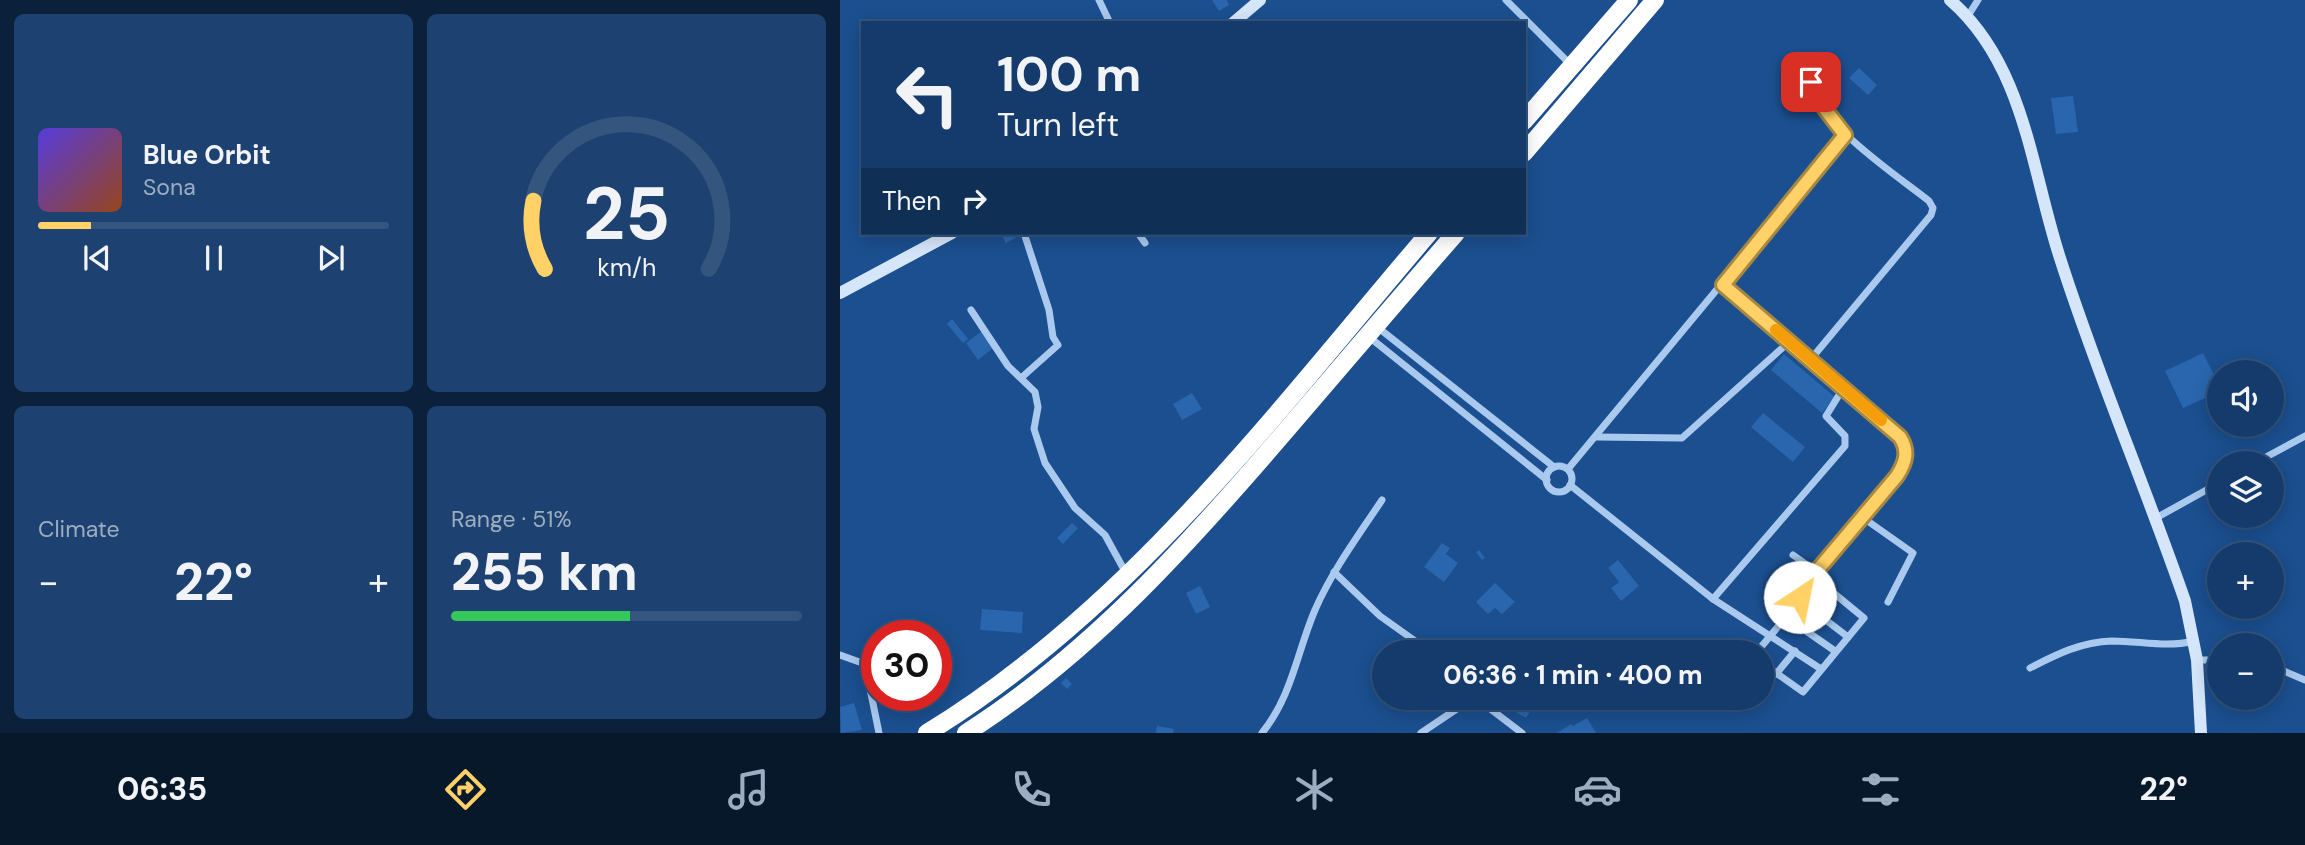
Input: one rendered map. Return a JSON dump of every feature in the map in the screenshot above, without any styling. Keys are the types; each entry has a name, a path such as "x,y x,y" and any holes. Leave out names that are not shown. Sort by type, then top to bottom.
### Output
{"highway":[{"path":"1526,119 1629,0"},
{"path":"1526,151 1655,0"},
{"path":"927,733 1014,674 1127,576 1198,503 1427,235"},
{"path":"965,733 1042,678 1164,569 1219,509 1454,235"}],"street":[{"path":"1098,0 1109,21"},
{"path":"1235,21 1259,0"},
{"path":"1506,0 1572,65"},
{"path":"1950,0 1983,34 2010,85 2059,256 2185,601 2197,660 2201,733"},
{"path":"1968,16 1978,0"},
{"path":"1811,359 1931,215 1933,208 1929,201 1845,135 1816,95 1811,82 1813,65"},
{"path":"1568,469 1597,438 1845,135"},
{"path":"840,293 948,235"},
{"path":"1021,378 1058,345 1052,337 1049,310 1025,235"},
{"path":"1139,235 1145,243"},
{"path":"1723,285 1844,387 1906,446 1902,468 1815,574 1800,597 1847,638"},
{"path":"971,310 1008,366 1035,392 1038,407 1034,429 1045,463 1075,508 1105,535 1127,576"},
{"path":"1372,331 1554,467 1568,469"},
{"path":"1372,331 1557,491 1570,485"},
{"path":"1597,438 1682,438 1789,342"},
{"path":"1713,598 1845,446 1845,436 1826,416 1844,387"},
{"path":"2277,451 2305,436"},
{"path":"1547,480 1548,472 1554,467"},
{"path":"1568,469 1572,477 1570,485"},
{"path":"1570,485 1713,598 1821,669"},
{"path":"2156,518 2207,490"},
{"path":"1266,732 1288,692 1315,611 1334,572 1382,500"},
{"path":"1862,517 1913,553 1888,601"},
{"path":"1793,555 1863,615 1803,692 1776,674 1794,651"},
{"path":"1334,572 1380,616 1414,640"},
{"path":"1766,640 1786,617 1835,652"},
{"path":"1810,632 1821,617"},
{"path":"2029,668 2067,649 2090,643 2111,641 2172,646 2194,641"},
{"path":"840,655 865,664 879,733"},
{"path":"2197,660 2207,660"},
{"path":"2284,671 2305,680"},
{"path":"1421,733 1456,710"},
{"path":"1491,710 1522,733"},
{"path":"1507,733 1510,724"}],"building":[{"path":"1212,0 1227,0 1229,5 1219,11"},
{"path":"1859,68 1877,85 1868,95 1849,78"},
{"path":"2073,96 2078,132 2056,134 2051,98"},
{"path":"1001,235 1020,235 1006,243"},
{"path":"952,319 968,339 963,343 947,324"},
{"path":"986,328 998,344 978,360 966,343"},
{"path":"2203,353 2207,361 2207,397 2183,408 2165,371"},
{"path":"1784,354 1835,397 1822,413 1771,370"},
{"path":"1192,393 1202,409 1182,420 1173,404"},
{"path":"1763,413 1805,447 1793,462 1751,427"},
{"path":"1072,523 1078,528 1063,544 1057,538"},
{"path":"1442,543 1450,548 1446,554 1458,563 1444,582 1424,567"},
{"path":"1479,550 1485,558 1482,560 1476,552"},
{"path":"1618,560 1639,586 1621,601 1611,588 1619,582 1608,568"},
{"path":"1495,583 1515,602 1502,614 1495,608 1488,614 1476,602"},
{"path":"1200,586 1210,607 1196,614 1186,593"},
{"path":"982,609 1023,612 1022,633 980,630"},
{"path":"1066,678 1072,684 1067,689 1061,683"},
{"path":"854,703 862,730 841,733 840,707"},
{"path":"1515,710 1531,710 1526,718"},
{"path":"1587,718 1596,733 1557,733 1571,724 1573,726"},
{"path":"1157,726 1174,729 1173,733 1156,733"}],"slow traffic":[{"path":"1776,330 1881,420"}],"route":[{"path":"1800,597 1816,572 1897,476 1906,458 1906,446 1900,437 1723,285 1845,135 1816,95 1811,82"}]}
